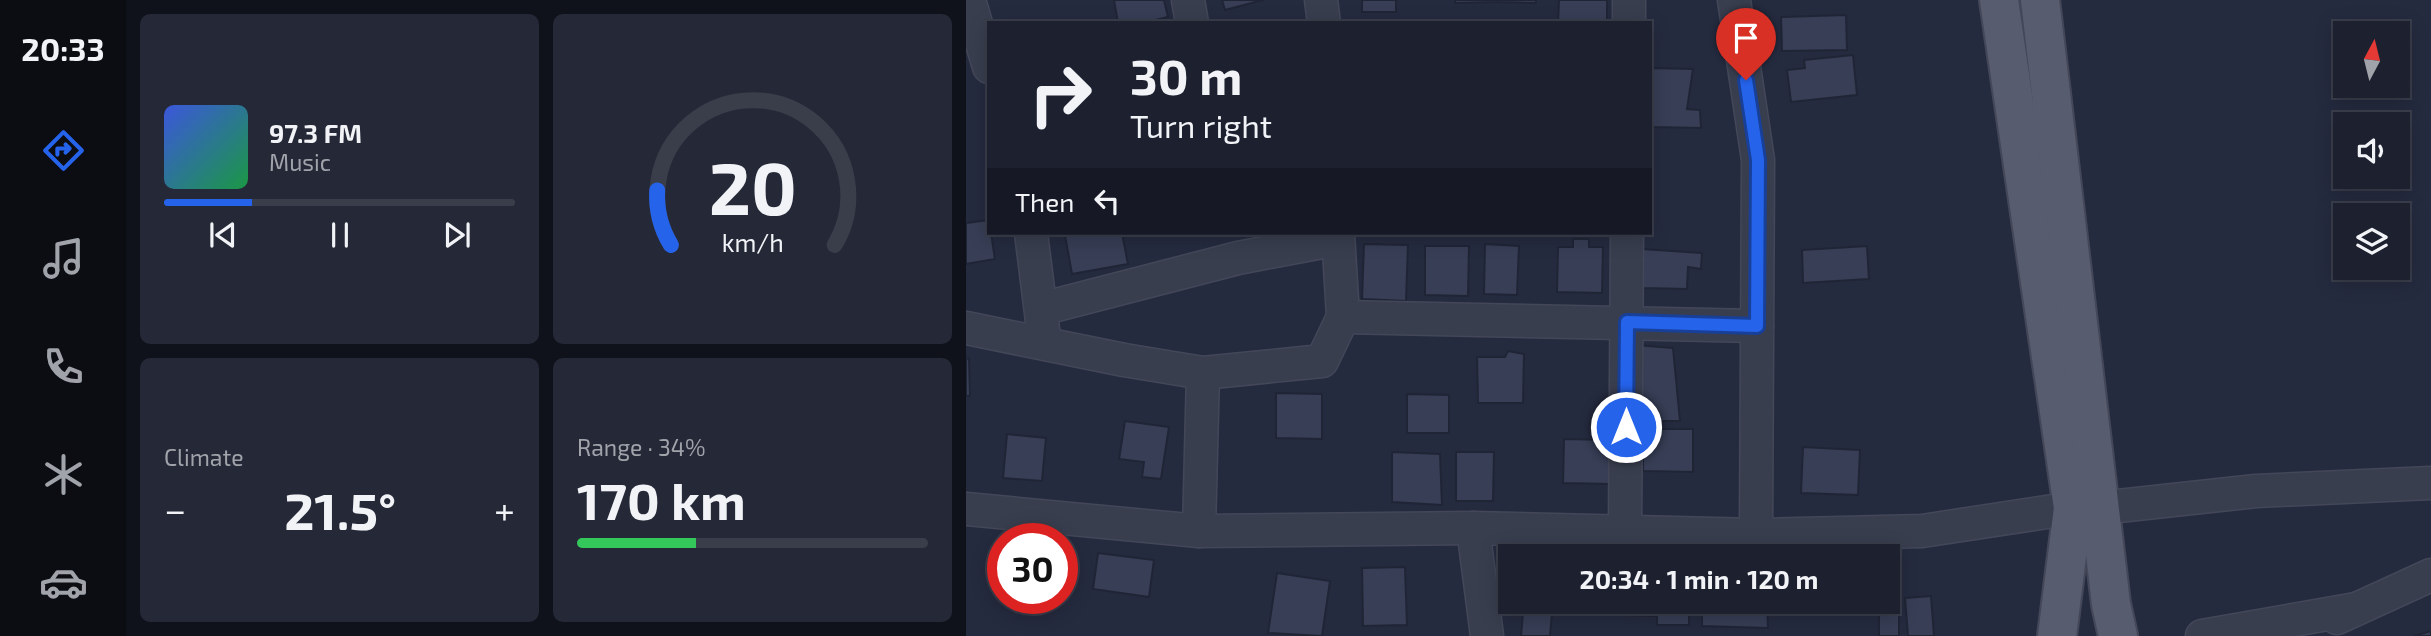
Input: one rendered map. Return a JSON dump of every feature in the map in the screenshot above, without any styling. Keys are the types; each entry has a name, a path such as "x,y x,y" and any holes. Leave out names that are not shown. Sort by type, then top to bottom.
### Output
{"main road":[{"path":"1999,0 2086,508 2118,636"},
{"path":"2039,0 2086,508 2057,636"}],"street":[{"path":"969,0 987,60"},
{"path":"1188,0 1192,21"},
{"path":"1321,0 1324,21"},
{"path":"1629,0 1629,21"},
{"path":"1734,0 1758,160 1756,536"},
{"path":"1031,235 1045,344"},
{"path":"1625,532 1627,235"},
{"path":"966,328 1203,373 1322,361 1343,317 1338,236 1236,246 1041,309"},
{"path":"1343,317 1757,326"},
{"path":"1199,531 1203,373"},
{"path":"966,509 1199,531 1473,527 1756,536 1922,531 2086,508 2256,491 2431,483"},
{"path":"1473,527 1487,636"},
{"path":"2300,636 2431,575"},
{"path":"2202,636 2356,609"}],"building":[{"path":"1114,0 1164,0 1168,17 1151,21 1118,21"},
{"path":"1222,0 1263,0 1225,10"},
{"path":"1362,0 1396,0 1396,12 1362,12"},
{"path":"1455,0 1498,0 1498,2 1455,3"},
{"path":"1536,0 1536,3 1498,2"},
{"path":"1559,0 1607,0 1607,21 1558,21"},
{"path":"1846,15 1847,50 1782,51 1781,17"},
{"path":"1853,55 1857,95 1791,102 1787,70 1805,68 1804,60"},
{"path":"1652,68 1693,69 1687,109 1700,110 1701,128 1652,127"},
{"path":"987,220 987,235 991,235 995,259 966,264 966,223"},
{"path":"1065,235 1122,235 1128,264 1072,274"},
{"path":"1573,239 1589,239 1589,247 1603,247 1602,293 1557,292 1558,247 1573,247"},
{"path":"1364,244 1408,245 1406,301 1362,299"},
{"path":"1485,244 1519,246 1517,295 1484,294"},
{"path":"1425,246 1469,246 1468,296 1425,295"},
{"path":"1867,246 1869,279 1803,283 1802,250"},
{"path":"1642,249 1702,253 1701,269 1688,267 1687,289 1643,288"},
{"path":"1636,345 1673,348 1680,421 1638,421"},
{"path":"1508,351 1524,354 1523,403 1478,403 1477,357 1505,357"},
{"path":"969,358 970,396 966,396 966,359"},
{"path":"1276,393 1322,394 1322,439 1276,438"},
{"path":"1407,394 1449,395 1449,433 1407,433"},
{"path":"1125,421 1169,427 1161,479 1142,477 1144,462 1119,459"},
{"path":"1643,429 1693,429 1693,472 1643,471"},
{"path":"1007,434 1046,438 1042,481 1003,478"},
{"path":"1564,439 1610,440 1610,484 1563,483"},
{"path":"1803,447 1860,450 1858,495 1801,493"},
{"path":"1392,452 1440,454 1442,505 1392,502"},
{"path":"1456,452 1494,452 1493,501 1456,501"},
{"path":"1098,553 1154,560 1149,597 1093,589"},
{"path":"1405,567 1407,625 1363,626 1362,568"},
{"path":"1277,573 1330,581 1322,636 1268,633"},
{"path":"1931,596 1934,636 1908,636 1905,598"},
{"path":"1523,614 1552,614 1550,636 1521,636"},
{"path":"1689,614 1689,625 1657,625 1657,616 1623,615"},
{"path":"1702,614 1767,614 1768,628 1702,626"},
{"path":"1879,614 1899,614 1899,636 1879,636"},
{"path":"2431,631 2431,636 2414,636"}],"route":[{"path":"1626,427 1627,322 1757,326 1758,160 1746,80"}]}
